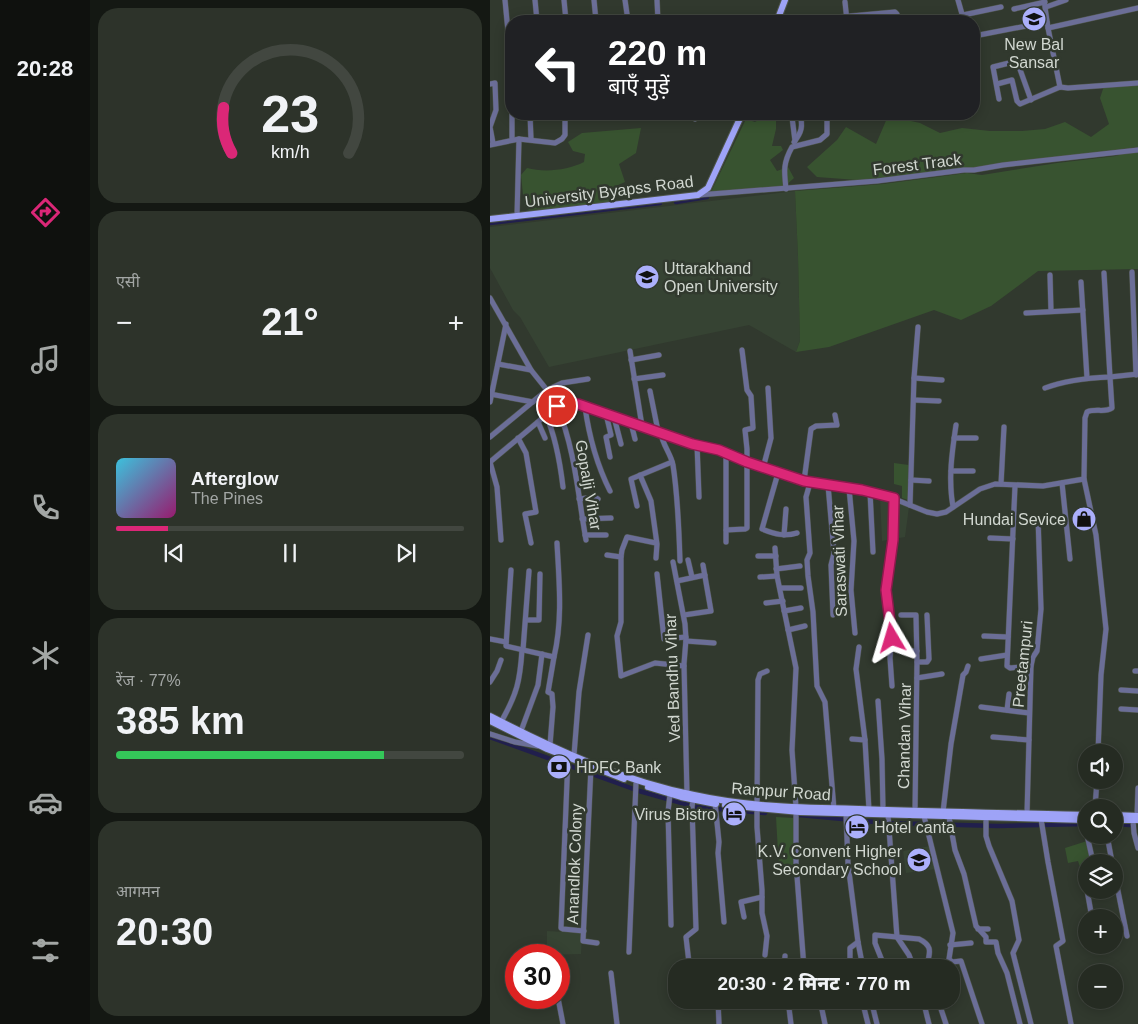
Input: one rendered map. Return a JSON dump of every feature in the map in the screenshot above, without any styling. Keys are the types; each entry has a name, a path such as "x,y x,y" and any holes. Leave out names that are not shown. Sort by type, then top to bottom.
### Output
{"main road":[{"path":"779,15 785,0"},
{"name":"University Byapss Road","path":"490,219 698,195 708,188 739,120"},
{"name":"Rampur Road","path":"490,716 550,745 569,760 687,794 757,810 834,808 869,810 887,818 915,811 967,815 1027,814 1078,819"},
{"path":"490,721 591,771 636,788 692,804 757,810"},
{"path":"796,809 845,818 887,818 949,822 967,815 986,823 1078,821"},
{"path":"1123,816 1137,818"},
{"path":"1123,819 1137,818"}],"street":[{"path":"505,0 506,15"},
{"path":"536,0 537,15"},
{"path":"564,0 565,15"},
{"path":"594,0 595,15"},
{"path":"625,0 627,15"},
{"path":"657,0 658,15"},
{"path":"958,0 963,15 1001,7"},
{"path":"1014,9 1066,0"},
{"path":"845,2 847,15"},
{"path":"1045,3 1047,25 1060,87"},
{"path":"980,35 1138,8"},
{"path":"874,15 895,12 898,15"},
{"path":"999,99 993,67 1017,61 1031,100"},
{"path":"997,84 1012,80 1017,101 1020,104 1060,87 1138,83"},
{"path":"490,84 495,83 496,92 496,110 490,128 492,144 515,139 531,139 551,143 562,139 565,135 565,120"},
{"path":"513,120 515,139 516,216"},
{"path":"530,120 531,139"},
{"path":"792,120 795,141"},
{"path":"786,189 785,160 802,132 801,120"},
{"path":"792,147 820,140 827,134 827,120"},
{"name":"Forest Track","path":"698,195 877,181 1138,150"},
{"path":"1045,388 1056,383 1087,378 1137,374 1135,284 1132,272"},
{"path":"1098,744 1101,675 1106,630 1096,535 1084,479 1085,418 1087,412 1112,408 1104,274"},
{"path":"1050,275 1051,312"},
{"path":"1081,282 1087,378"},
{"path":"490,298 531,370 547,390"},
{"path":"1026,313 1083,310"},
{"path":"490,402 506,324"},
{"path":"910,504 914,378 918,327"},
{"path":"726,530 747,528 745,430 753,428 751,396 747,390 742,350"},
{"path":"630,351 642,426"},
{"path":"631,360 659,355"},
{"path":"498,364 531,370"},
{"path":"634,379 663,375"},
{"path":"914,378 942,380"},
{"path":"490,438 547,390 562,383 588,379"},
{"path":"764,468 771,438 768,388"},
{"path":"650,391 660,432 672,462 676,490 680,561"},
{"path":"491,394 533,402"},
{"path":"914,400 939,401"},
{"path":"501,540 497,487 490,462 557,406 569,402 726,452 747,462 810,483 870,492 894,498 927,512 937,514 946,512 989,485 1043,486 1084,479"},
{"name":"Gopalji Vihar","path":"557,406 567,434 577,482 585,538 606,535"},
{"path":"585,407 601,472 610,491"},
{"path":"606,414 611,435 606,436 610,457"},
{"path":"546,415 551,426 560,462 563,486"},
{"path":"804,481 811,429 816,426 837,425 835,415"},
{"path":"614,417 621,444"},
{"path":"538,422 545,438"},
{"path":"631,422 635,439"},
{"path":"953,506 951,471 956,425"},
{"path":"1001,484 1004,427"},
{"path":"518,438 526,453 534,495 536,512 525,514 531,543"},
{"path":"954,438 976,438"},
{"path":"696,444 699,497"},
{"path":"726,452 726,542"},
{"path":"637,506 632,479 672,462"},
{"path":"951,471 972,471"},
{"path":"778,473 759,529 779,535 797,533"},
{"path":"640,474 651,501 656,558"},
{"path":"911,480 929,482"},
{"path":"810,483 806,497 810,553 807,560 808,576 813,612 817,686 825,702 834,808"},
{"path":"1062,483 1070,559"},
{"path":"828,485 834,553 831,565 833,615"},
{"path":"1015,486 1008,667 1031,666"},
{"name":"Saraswati Vihar","path":"849,488 854,541 850,590 855,633"},
{"path":"870,492 873,552"},
{"path":"579,499 595,496 598,499"},
{"path":"892,686 890,658 892,638 886,590 893,540 894,498"},
{"path":"784,535 786,509"},
{"name":"Preetampuri","path":"1027,814 1029,713 1032,690 1031,666 1033,656 1037,651 1041,609 1038,517"},
{"path":"582,519 611,518"},
{"path":"656,543 626,538 621,557 621,622 618,636 621,676 655,663 684,666"},
{"path":"990,538 1013,539"},
{"path":"550,745 553,707 552,694 548,692 559,638 561,616 557,543"},
{"path":"775,548 776,568 796,668 792,750 796,809 796,863 803,959"},
{"path":"607,555 621,557"},
{"path":"758,556 776,556"},
{"path":"688,560 692,578"},
{"name":"Ved Bandhu Vihar","path":"673,562 684,614 686,639 684,666 687,794"},
{"path":"684,614 711,612 703,565"},
{"path":"776,568 800,566"},
{"path":"511,570 507,647 554,657"},
{"path":"501,722 511,705 518,687 526,620 529,571"},
{"path":"526,620 539,620 540,574"},
{"path":"658,574 664,639 686,639 714,644"},
{"path":"677,581 705,575"},
{"path":"760,577 778,576"},
{"path":"780,588 801,588"},
{"path":"766,603 783,602"},
{"path":"784,611 801,608"},
{"path":"917,662 927,662 929,659 927,614"},
{"name":"Chandan Vihar","path":"901,615 916,615 915,811"},
{"path":"788,630 805,626"},
{"path":"584,931 561,928 569,760 588,635"},
{"path":"984,636 1008,637"},
{"path":"490,639 506,642"},
{"path":"859,647 856,669 865,740 869,810"},
{"path":"903,651 917,651"},
{"path":"521,731 538,685 542,654"},
{"path":"981,658 1007,655"},
{"path":"490,682 501,660"},
{"path":"942,812 963,675 968,666"},
{"path":"766,955 767,936 762,914 757,810 758,680 760,674 767,671"},
{"path":"917,678 942,674"},
{"path":"1122,690 1138,691"},
{"path":"1007,710 1008,694"},
{"path":"878,701 897,936 911,959"},
{"path":"981,707 1029,713"},
{"path":"1121,709 1138,710"},
{"path":"490,734 515,742 542,746"},
{"path":"993,737 1029,740"},
{"path":"852,739 865,740"},
{"name":"Anandlok Colony","path":"591,771 584,942 597,943"},
{"path":"629,952 636,788"},
{"path":"1138,788 1137,818 1134,833 1138,848"},
{"path":"669,797 671,925"},
{"path":"688,959 686,937 696,929 692,804"},
{"path":"715,807 724,922"},
{"path":"845,818 861,959"},
{"path":"924,821 953,933 949,959 952,962 960,961 982,1024"},
{"path":"949,822 976,926 986,937 986,942 996,942 998,953 1007,973 1020,1024"},
{"path":"986,823 989,846 1012,901 1019,940 1013,953 1031,1024"},
{"path":"1042,823 1063,940 1056,946 1071,1024"},
{"path":"744,917 741,902 762,896"},
{"path":"1120,899 1127,936"},
{"path":"978,929 988,929"},
{"path":"881,959 875,943 876,935 897,936 924,941 930,952 929,959"},
{"path":"850,959 850,948 858,942"},
{"path":"950,945 971,943"},
{"path":"611,973 617,1024"},
{"path":"560,1009 563,1024"},
{"path":"718,1009 718,1024"},
{"path":"789,1009 791,1024"},
{"path":"822,1009 825,1024"},
{"path":"864,1009 868,1024"},
{"path":"873,1009 877,1024"},
{"path":"925,1009 929,1024"},
{"path":"941,1009 946,1024"}],"shaded area":[{"name":"Uttarakhand Open University","path":"795,191 800,341 796,352 749,325 549,367 520,317 513,310 490,268 490,227"},
{"path":"880,496 909,507 905,537 882,541"},
{"name":"K.V. Convent Higher Secondary School","path":"930,846 936,869 906,873 903,851"},
{"path":"547,931 582,933 581,954 570,954 570,944 547,944"}],"green space":[{"path":"1104,86 1138,86 1138,147 857,180 817,177 807,167 837,140 846,127 876,144 886,120 906,120 920,123 940,133 962,128 990,131 1045,129 1065,122 1091,137 1109,124 1100,98"},
{"path":"746,120 755,122 758,120 776,120 772,146 781,146 783,150 770,160 777,171 788,167 794,178 782,189 711,192"},
{"path":"641,128 636,153 619,164 625,182 607,190 610,201 606,205 529,210 524,205 521,175 527,168 534,170 556,170 584,162 585,154 573,151 568,142 582,133"},
{"path":"1138,149 1138,269 1038,271 991,306 961,320 934,310 829,347 796,352 800,341 795,191 883,184 967,173 982,175 1116,156"},
{"path":"894,463 909,465 908,500 902,498 902,486 894,484"},
{"path":"776,817 794,818 794,868 779,870"},
{"path":"1078,844 1088,844 1090,854 1078,854 1078,861 1068,863 1065,848"}],"waterway":[{"path":"676,202 707,197"},
{"path":"490,223 660,203"},
{"path":"490,737 639,791 696,807 765,813"},
{"path":"799,815 886,823 998,826 1078,824"},
{"path":"1123,825 1131,825"}],"place":[{"name":"New Bal Sansar","path":"1034,19"},
{"name":"Uttarakhand Open University","path":"647,277"},
{"name":"Hundai Sevice","path":"1084,519"},
{"name":"HDFC Bank","path":"559,767"},
{"name":"Virus Bistro","path":"734,814"},
{"name":"Hotel canta","path":"857,827"},
{"name":"K.V. Convent Higher Secondary School","path":"919,860"}],"route":[{"path":"557,406 569,402 578,404 692,444 719,450 747,462 804,481 862,490 894,498 893,540 886,590 892,638"}]}
